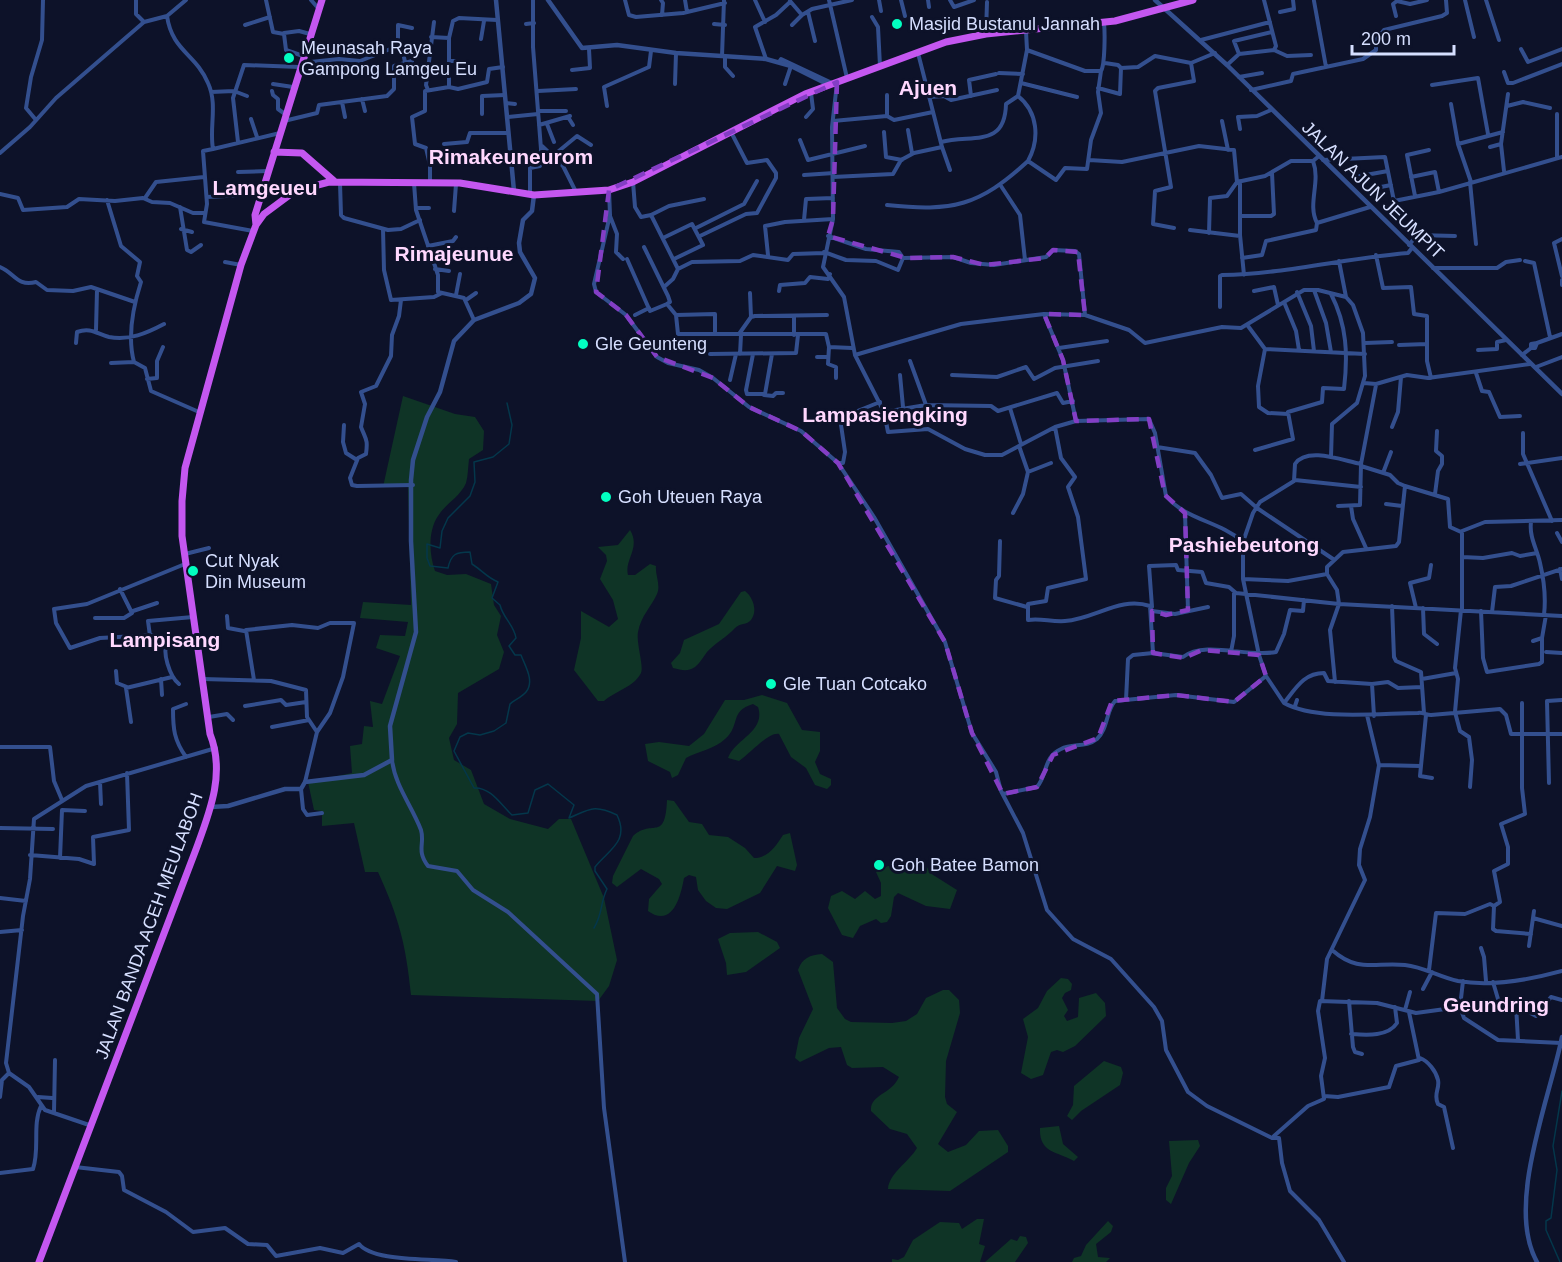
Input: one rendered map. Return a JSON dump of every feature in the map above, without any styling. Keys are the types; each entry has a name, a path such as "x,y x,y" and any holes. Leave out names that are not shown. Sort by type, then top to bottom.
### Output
{"highway":[{"name":"JALAN BANDA ACEH MEULABOH","path":"39,1262 75,1167 93,1127 211,807 216,781 216,748 208,717 184,555 183,485 186,457 241,265 255,228 255,215 268,171 322,0"},
{"path":"1163,8 1180,0"},
{"path":"255,228 264,214 295,191 337,182 456,183 532,194 609,190 633,182 810,92 946,42 986,34 1104,23 1193,0"},
{"path":"274,152 302,153 337,182"}],"street":[{"path":"36,120 26,108 31,77 42,40 43,0"},
{"path":"136,0 136,14 144,22"},
{"path":"0,153 56,98 144,22 168,16 186,0"},
{"path":"266,0 273,32 299,31 310,34"},
{"path":"311,0 319,9"},
{"path":"496,0 514,192"},
{"path":"532,0 533,47 541,146 540,166 530,168 532,211 523,220 519,243 520,252 535,278 531,294 519,303 474,320 454,341 448,355 440,392 427,417 413,460 411,541 416,632 390,726 392,760 398,783 421,831 421,855 428,866 457,871 472,890 508,912 597,994 604,1107 625,1262"},
{"path":"548,0 578,45 588,49 617,45 651,51 766,59 798,67 833,83 833,219 824,253 824,267 844,297 852,348 880,402 890,433 928,429 964,449 985,455 1006,454 1055,427 1076,422 1149,419 1154,426 1166,496 1185,513 1229,531 1243,542"},
{"path":"625,0 631,16 687,12 724,2 725,25 721,46 725,67 733,76"},
{"path":"661,0 662,15"},
{"path":"685,0 687,12"},
{"path":"755,0 765,22"},
{"path":"792,25 808,12 830,3 852,0"},
{"path":"879,0 881,11"},
{"path":"901,0 905,16"},
{"path":"928,0 930,7"},
{"path":"950,0 954,8 974,2 974,0"},
{"name":"JALAN AJUN JEUMPIT","path":"1155,0 1215,53 1506,340 1522,356 1527,365 1536,367 1562,394"},
{"path":"1264,0 1276,46 1274,50"},
{"path":"1280,12 1294,9 1293,0"},
{"path":"1396,16 1394,4 1397,1 1410,4 1427,0"},
{"path":"1251,90 1291,81 1293,74 1363,60 1375,52 1376,40 1384,30 1447,13 1446,0"},
{"path":"1465,0 1474,37"},
{"path":"1486,0 1499,40"},
{"path":"766,59 755,27 765,22 790,1 802,15"},
{"path":"1314,1 1326,67"},
{"path":"986,34 987,2"},
{"path":"830,3 847,78"},
{"path":"808,12 815,41"},
{"path":"168,16 171,36 198,66 211,92 213,149"},
{"path":"245,25 270,17"},
{"path":"872,17 878,27 880,66"},
{"path":"449,87 449,39 454,19 497,20"},
{"path":"482,39 484,21"},
{"path":"428,90 426,85 434,22"},
{"path":"1201,40 1270,22"},
{"path":"526,24 534,23"},
{"path":"1028,161 1056,180 1065,168 1086,169 1091,140 1101,113 1098,88 1105,63 1102,45 1104,23"},
{"path":"714,24 725,25"},
{"path":"405,62 402,48 398,46 397,27 403,25 404,28 412,28"},
{"path":"940,142 964,137 992,137 1005,120 1006,104 1018,96 1027,50 1026,30"},
{"path":"1239,54 1234,43 1236,39 1272,32"},
{"path":"283,33 286,50 301,62"},
{"path":"431,37 449,39"},
{"path":"238,142 234,123 234,91 246,63 339,59 360,61 398,46"},
{"path":"306,48 331,47"},
{"path":"572,70 590,68 588,49"},
{"path":"1521,49 1528,62 1562,49"},
{"path":"1027,50 1084,71 1101,71"},
{"path":"1227,65 1239,54 1274,50 1287,56 1311,55"},
{"path":"607,106 604,87 649,67 651,51"},
{"path":"675,84 676,53"},
{"path":"918,53 940,142 950,170"},
{"path":"1105,63 1118,65 1121,68 1138,67 1155,56 1191,63 1215,53"},
{"path":"272,91 272,95 278,99 278,109 284,118 316,113 319,105 384,98 393,91 394,66 412,61"},
{"path":"449,62 461,61"},
{"path":"780,61 798,67"},
{"path":"1174,228 1155,226 1153,221 1155,191 1171,186 1167,152 1156,108 1155,91 1158,88 1194,81 1191,63"},
{"path":"1504,72 1508,83 1514,83 1562,64"},
{"path":"785,84 791,66"},
{"path":"430,182 430,165 426,148 415,144 412,118 424,114 424,93 428,90 449,87 458,89 487,82 489,69 502,68"},
{"path":"1098,88 1123,94 1121,68"},
{"path":"1239,77 1262,73"},
{"path":"971,96 969,80 998,74 1023,74"},
{"path":"1432,85 1478,78 1488,134"},
{"path":"1021,83 1077,97"},
{"path":"273,84 293,87"},
{"path":"538,91 576,89"},
{"path":"929,97 944,96 951,100 997,90"},
{"path":"211,92 234,91 247,96"},
{"path":"806,117 813,109 810,92"},
{"path":"1504,171 1502,144 1508,94"},
{"path":"482,114 482,96 505,95"},
{"path":"887,95 887,116"},
{"path":"887,205 941,208 971,202 1001,186 1028,161 1035,146 1034,121 1029,106 1018,96"},
{"path":"363,99 365,111"},
{"path":"342,102 345,117"},
{"path":"1507,106 1523,102 1550,108"},
{"path":"506,103 514,104"},
{"path":"1451,104 1458,144 1471,182 1476,244"},
{"path":"1240,129 1238,117 1257,116 1271,110"},
{"path":"507,117 538,112 566,111"},
{"path":"833,121 887,116 894,120 933,112"},
{"path":"1209,233 1210,198 1227,195 1239,182 1272,173 1290,161 1384,157 1394,201 1439,192 1504,171 1559,157 1560,120 1557,114"},
{"path":"538,126 569,116 573,125"},
{"path":"251,119 256,137"},
{"path":"1222,122 1228,150"},
{"path":"547,123 554,142"},
{"path":"908,130 912,153"},
{"path":"700,236 732,220 757,213 776,178 776,173 767,160 747,163 731,132"},
{"path":"884,132 886,157 902,160"},
{"path":"1458,144 1488,134 1503,132"},
{"path":"255,228 206,223 207,196 203,151 280,133"},
{"path":"444,144 467,142 470,133 508,133"},
{"path":"554,155 577,136 591,146"},
{"path":"800,140 808,160 865,146"},
{"path":"1490,147 1502,144"},
{"path":"541,146 554,155 565,170 576,193"},
{"path":"1089,160 1122,162 1198,146 1236,152 1234,168 1239,182 1240,236 1244,275"},
{"path":"804,175 893,174 902,160 912,153 942,147"},
{"path":"1415,196 1407,153 1429,150"},
{"path":"1242,258 1262,255 1266,241 1316,230 1317,223 1312,214 1317,183 1313,161"},
{"path":"238,172 268,171"},
{"path":"1360,176 1388,171"},
{"path":"1411,177 1434,172 1439,192"},
{"path":"1240,216 1271,216 1274,214 1272,173"},
{"path":"145,198 156,182 204,177"},
{"path":"696,228 744,204 757,181"},
{"path":"337,182 341,217 383,229 401,229 420,220"},
{"path":"414,182 416,208 435,269 438,290 442,293"},
{"path":"633,182 637,213 641,217 669,206 704,199"},
{"path":"454,211 456,183"},
{"path":"1366,190 1391,185"},
{"path":"1001,186 1020,215 1024,260"},
{"path":"609,190 610,215 594,284 596,292 626,315 657,357 668,363 699,370 713,378 749,407 801,431 838,463 874,517 945,642 972,733 996,772 1003,794 1023,834 1047,910 1073,939 1111,960 1154,1007 1162,1021 1166,1050 1188,1092 1207,1107 1272,1138 1280,1138 1282,1163 1290,1191 1319,1220 1344,1262"},
{"path":"0,194 18,198 23,210 68,207 79,199 145,198 152,202 169,203 205,213"},
{"path":"207,196 245,195"},
{"path":"804,220 805,199 833,198"},
{"path":"107,200 121,246 140,261 137,276 141,282 135,302 131,338 134,362"},
{"path":"744,204 750,214"},
{"path":"180,207 181,229 188,252 201,245"},
{"path":"1317,223 1370,207"},
{"path":"416,208 429,208"},
{"path":"729,212 732,220"},
{"path":"610,215 617,234 616,252 625,259 651,312 670,302 644,247"},
{"path":"651,215 678,269"},
{"path":"768,255 764,227 804,220 833,219"},
{"path":"713,220 716,227"},
{"path":"663,238 692,224 696,228 703,245 674,259"},
{"path":"181,229 192,232"},
{"path":"383,229 386,283 391,300 442,293 456,295 466,300 474,320"},
{"path":"1190,230 1240,236"},
{"path":"1220,307 1220,276 1244,275 1376,255 1408,253 1417,235 1455,236"},
{"path":"828,236 866,249 899,252 903,258"},
{"path":"428,246 453,241 456,237"},
{"path":"1562,239 1554,243 1562,285"},
{"path":"903,258 953,257 985,265 1046,257 1053,250 1078,252 1085,315"},
{"path":"664,287 674,278 678,269 692,262 740,261 753,255 768,255 788,260 793,254 824,253 846,260 876,261 898,270 903,258"},
{"path":"1376,255 1383,288 1411,287 1414,314 1427,315 1427,344 1431,378"},
{"path":"1331,457 1332,424 1357,403 1364,383 1365,342 1356,311 1346,297 1340,261"},
{"path":"225,262 241,265"},
{"path":"1433,268 1497,268 1506,262 1534,263 1550,338"},
{"path":"0,267 8,270 14,279 26,284 36,282 47,290 73,291 90,287 135,302"},
{"path":"435,269 449,271"},
{"path":"456,295 460,274"},
{"path":"779,291 780,285 805,283 809,277 828,279 830,274"},
{"path":"1254,291 1274,287 1278,305"},
{"path":"855,355 961,324 1044,314 1085,315 1129,330 1145,343 1186,333 1248,326 1256,317 1297,292 1313,289 1346,297"},
{"path":"1313,289 1326,323 1331,352"},
{"path":"96,330 97,290"},
{"path":"1297,292 1311,326 1314,351"},
{"path":"466,300 476,293"},
{"path":"730,380 738,354 740,334 751,317 750,293"},
{"path":"1248,326 1265,349 1258,386 1259,407 1269,413 1288,414 1291,410 1322,402 1323,388 1344,389 1347,353 1338,308 1330,293"},
{"path":"401,300 388,361 376,386 361,392 365,404 362,429 368,438 366,454 357,460 350,478 352,485 413,485"},
{"path":"1284,302 1296,331 1299,350"},
{"path":"667,304 676,315 677,334 826,334 829,365 836,367 836,378"},
{"path":"635,315 649,308"},
{"path":"676,315 715,314 715,333"},
{"path":"1044,314 1059,348 1076,422"},
{"path":"751,317 827,315"},
{"path":"710,354 796,353 794,316"},
{"path":"76,344 77,332 96,330 113,338 131,338 165,324"},
{"path":"1522,356 1531,348 1532,343 1562,334"},
{"path":"1478,350 1497,349 1497,342 1506,340"},
{"path":"1059,348 1107,341"},
{"path":"1365,342 1392,342"},
{"path":"1399,345 1427,344"},
{"path":"147,379 157,378 157,361 163,347"},
{"path":"829,347 852,348"},
{"path":"1265,349 1365,354"},
{"path":"753,354 746,393 773,396 776,393 783,393"},
{"path":"764,395 772,354"},
{"path":"817,357 828,357"},
{"path":"1536,367 1562,357"},
{"path":"952,375 986,378 1025,367 1034,379 1064,367 1098,361"},
{"path":"111,363 134,362 144,367 152,391 199,412"},
{"path":"910,362 926,405"},
{"path":"1364,383 1376,384 1411,375 1431,378 1527,365"},
{"path":"1476,373 1482,390 1489,392 1500,417 1520,416"},
{"path":"900,375 903,407"},
{"path":"1392,427 1398,412 1401,377"},
{"path":"1338,506 1360,505 1361,465 1376,384"},
{"path":"884,412 903,407 926,405 991,406 997,411 1057,393 1063,403 1073,401"},
{"path":"838,463 843,463 845,455 840,418 880,402"},
{"path":"1010,408 1028,472 1023,494 1013,513"},
{"path":"1255,450 1293,439 1288,414"},
{"path":"344,425 343,442 346,453 357,460"},
{"path":"1055,427 1061,458 1075,477 1068,487 1078,517 1086,579 1047,588 1044,603 1030,603 1027,607 1028,620 1039,618 1050,622 1093,616 1109,607 1125,603 1152,609 1166,615 1208,607"},
{"path":"1434,494 1443,463 1442,456 1436,451 1437,431"},
{"path":"1523,433 1522,450 1552,521"},
{"path":"1157,445 1195,453 1211,475 1221,497 1239,493 1255,510 1333,559"},
{"path":"1383,473 1391,452"},
{"path":"1295,480 1296,460 1310,456 1331,457 1361,465 1383,473 1405,486 1448,499 1450,527 1461,533"},
{"path":"1520,464 1562,458"},
{"path":"1028,472 1051,463"},
{"path":"1361,487 1295,480 1266,498 1255,510 1243,542 1244,579 1259,655 1266,676 1284,703 1332,713 1374,716 1502,709 1508,720 1509,733 1562,734"},
{"path":"1335,682 1330,630 1339,603 1337,590 1327,574 1327,567 1343,552 1398,544 1405,486"},
{"path":"1386,504 1402,506"},
{"path":"1352,506 1353,519 1366,549"},
{"path":"1185,513 1188,570 1185,579 1188,610"},
{"path":"1461,533 1485,522 1562,520"},
{"path":"1481,611 1483,658 1487,672 1542,662 1545,599 1542,575 1530,531 1531,522"},
{"path":"1461,533 1461,610 1455,712 1460,730 1469,736 1472,760 1470,787"},
{"path":"1557,533 1562,542"},
{"path":"1000,541 995,598 1027,607"},
{"path":"184,555 209,548"},
{"path":"1462,557 1483,558 1512,553 1520,556 1537,553"},
{"path":"186,563 79,606 54,609 56,623 68,646 76,647 100,638 150,636 198,648"},
{"path":"1153,652 1149,566 1176,565 1178,570 1202,572 1206,583 1229,587 1234,592 1339,603 1562,616"},
{"path":"1416,608 1410,583 1429,578 1431,565"},
{"path":"1492,612 1495,587 1511,586 1561,569 1562,579"},
{"path":"1244,579 1288,581 1327,574"},
{"path":"120,589 133,611"},
{"path":"1231,652 1234,636 1234,592"},
{"path":"1126,700 1128,659 1133,655 1151,655 1153,652 1183,657 1194,650 1259,655 1278,651 1290,610 1303,611 1304,600"},
{"path":"95,618 124,618 133,611 157,603"},
{"path":"1392,606 1394,657 1396,661 1420,671 1422,679 1425,714 1420,777 1432,778"},
{"path":"1423,608 1424,634 1437,644"},
{"path":"227,616 228,628 244,631 292,626 318,628 330,623 355,624 343,677 330,713 316,732 305,782 301,789 303,809 307,815 322,813"},
{"path":"150,636 148,621 193,617"},
{"path":"244,631 254,680"},
{"path":"1533,641 1542,638"},
{"path":"169,641 165,647 172,677 179,684"},
{"path":"1546,652 1562,652"},
{"path":"116,671 117,683 128,687 172,677"},
{"path":"1284,703 1309,675 1324,673 1327,681 1372,684 1388,682 1398,688 1422,687"},
{"path":"1422,679 1456,673"},
{"path":"1003,794 1038,786 1048,759 1062,748 1085,745 1097,739 1108,719 1113,702 1176,695 1234,702 1266,676"},
{"path":"161,679 162,695"},
{"path":"203,680 254,680 303,687 307,692 306,714 316,732"},
{"path":"1372,684 1374,716"},
{"path":"128,687 125,692 129,699 131,722"},
{"path":"245,706 281,700 286,705 306,702"},
{"path":"1295,706 1297,700"},
{"path":"1549,783 1547,701 1562,700"},
{"path":"1522,703 1521,734 1525,814 1501,824 1508,847 1508,864 1494,871 1500,898 1494,906 1494,930 1531,934"},
{"path":"186,704 173,710 172,719 176,743 186,757"},
{"path":"208,717 227,714 233,720"},
{"path":"1322,1001 1325,970 1332,950 1365,880 1359,857 1370,817 1379,765 1367,715"},
{"path":"272,727 309,720"},
{"path":"0,747 50,747 54,781 62,800"},
{"path":"93,1127 46,1111 41,1106 38,1097 26,1084 9,1073 6,1059 35,817 83,787 216,748"},
{"path":"305,782 364,775 392,760"},
{"path":"1379,765 1420,765"},
{"path":"30,855 79,859 94,864 93,837 128,831 127,773"},
{"path":"100,782 101,804"},
{"path":"211,807 228,806 285,789 301,789"},
{"path":"60,858 62,810 85,811"},
{"path":"0,828 14,831 33,828 52,829"},
{"path":"0,898 26,901"},
{"path":"1423,989 1431,971 1436,913 1465,914 1490,904 1494,906"},
{"path":"1529,946 1534,910"},
{"path":"1533,918 1562,926"},
{"path":"0,932 22,930"},
{"path":"1481,948 1486,981"},
{"path":"1332,950 1347,962 1359,966 1405,965 1463,981 1520,981 1562,971"},
{"path":"1463,981 1460,1007 1464,1018 1470,1020 1490,1037 1498,1040 1561,1044"},
{"path":"1493,982 1498,999 1503,1005 1516,1005 1536,1016 1552,996 1562,1000"},
{"path":"1410,992 1407,1010 1420,1058 1428,1062 1438,1081 1435,1098 1438,1104 1444,1107 1453,1148"},
{"path":"1272,1138 1308,1106 1323,1100 1321,1076 1325,1058 1318,1003 1349,1001 1423,1013 1460,1007"},
{"path":"1349,1001 1351,1034 1355,1052 1362,1054"},
{"path":"1516,1005 1518,1040"},
{"path":"1351,1034 1374,1035 1395,1027 1397,1023 1395,1007"},
{"path":"0,1037 9,1038"},
{"path":"1537,1262 1525,1230 1525,1203 1535,1148 1562,1037"},
{"path":"1324,1096 1338,1096 1389,1087 1396,1066 1410,1064 1420,1058"},
{"path":"54,1112 52,1098 55,1060"},
{"path":"0,1097 2,1080 9,1073"},
{"path":"38,1097 52,1098"},
{"path":"0,1173 33,1169 38,1153 37,1117 41,1106"},
{"path":"75,1167 84,1170 119,1172 122,1176 124,1190 166,1212 193,1232 225,1228 248,1244 267,1245 276,1256 320,1248 343,1252 359,1244 365,1252 391,1259 456,1262"}],"highlighted area":[{"path":"837,82 833,219 828,236 906,258 953,257 985,265 1045,258 1053,250 1078,252 1085,315 1044,314 1063,360 1076,421 1149,419 1165,495 1185,513 1188,610 1166,615 1152,611 1153,653 1184,658 1202,650 1259,655 1266,676 1234,702 1176,695 1112,701 1098,738 1053,755 1037,787 1003,794 972,733 945,642 838,463 801,431 749,407 713,378 657,357 626,315 596,292 609,190"}],"green space":[{"path":"403,396 455,414 475,417 484,431 483,450 469,459 466,483 457,496 441,511 435,522 431,536 431,550 435,571 447,575 466,574 491,584 494,605 501,616 497,635 504,652 499,669 458,693 457,724 449,738 454,760 471,770 484,804 510,819 548,829 559,819 571,819 604,898 617,960 609,986 598,1001 411,995 407,961 396,918 378,872 365,872 354,823 322,826 322,811 314,810 308,782 352,773 350,746 362,744 364,726 373,727 370,701 382,704 400,656 376,648 380,635 405,636 408,622 360,618 363,602 411,605 408,487 383,487"},
{"path":"630,530 634,543 627,569 628,575 635,575 650,564 656,566 658,591 641,621 638,632 641,673 629,685 604,701 598,701 574,670 581,638 581,611 609,627 618,619 613,600 600,579 607,561 606,555 598,547 618,545"},
{"path":"745,591 754,604 751,620 737,626 707,652 692,669 673,668 671,663 680,653 684,640 719,624 741,592"},
{"path":"762,695 787,703 802,730 820,732 820,751 815,762 820,774 831,779 831,785 827,789 815,785 806,768 791,757 779,734 764,740 739,761 728,758 758,723 758,707 753,704 741,710 730,734 721,742 686,758 678,775 672,778 670,772 648,761 645,744 659,742 689,746 704,734 725,700 744,700"},
{"path":"667,800 674,801 689,822 702,824 709,835 728,837 745,848 754,858 767,854 783,835 790,833 797,865 795,871 777,866 760,893 727,909 716,908 706,901 698,890 696,877 689,875 684,878 678,901 670,913 664,916 648,911 649,899 662,884 659,879 641,869 617,887 612,883 613,876 633,836 640,831 661,826 666,813"},
{"path":"888,866 927,867 930,873 957,890 950,909 926,906 898,893 894,897 891,916 887,922 881,923 876,919 860,926 853,938 842,935 828,908 831,896 842,891 855,899 865,891 875,899 881,896 881,883 876,872"},
{"path":"758,932 777,942 780,948 746,972 727,975 726,963 718,939 730,933"},
{"path":"822,954 833,962 837,1008 845,1019 851,1022 906,1021 917,1014 926,998 943,990 949,990 959,1000 960,1013 946,1061 945,1097 947,1104 957,1112 938,1144 948,1152 966,1145 979,1131 998,1130 1008,1146 1008,1152 950,1191 888,1189 892,1178 917,1148 907,1134 890,1129 871,1111 874,1101 891,1088 899,1077 883,1067 852,1068 847,1065 841,1047 829,1048 800,1062 795,1058 799,1038 813,1009 798,970 807,958"},
{"path":"1061,978 1068,979 1072,984 1071,990 1062,998 1068,1010 1064,1016 1067,1021 1078,1017 1079,998 1096,993 1105,1003 1106,1016 1075,1046 1063,1052 1057,1050 1051,1052 1043,1075 1031,1079 1021,1073 1028,1037 1023,1019 1038,1008 1047,991"},
{"path":"1104,1061 1121,1067 1123,1073 1120,1085 1081,1111 1072,1120 1067,1116 1073,1105 1074,1086"},
{"path":"1059,1126 1063,1144 1078,1157 1074,1161 1050,1150 1042,1142 1040,1128"},
{"path":"1198,1140 1200,1146 1189,1163 1171,1204 1166,1200 1166,1188 1172,1176 1169,1141"},
{"path":"977,1219 984,1219 979,1244 985,1246 980,1262 892,1262 892,1259 898,1260 904,1257 913,1240 940,1222 959,1223 962,1229"},
{"path":"1108,1221 1113,1226 1111,1232 1096,1244 1098,1257 1110,1258 1106,1262 1072,1262 1074,1258 1081,1256 1086,1245"},
{"path":"1020,1236 1026,1237 1028,1243 1015,1262 985,1262 1011,1239 1017,1241"}],"waterway":[{"path":"507,403 512,425 509,444 493,457 474,462 475,482 470,496 448,518 442,531 440,548 427,544 427,558 430,566 448,568 455,555 470,552 472,564 498,582 492,598 500,605 513,629 516,638 509,646 515,655 521,655 530,683 524,694 510,704 506,723 494,731 480,735 468,733 460,737 454,751 474,788 491,793 512,815 528,813 535,790 548,784 574,805 569,818 592,809 617,815 621,832 619,839 595,867 595,871 607,889 594,928"},
{"path":"1560,1262 1546,1230 1546,1221 1551,1218 1557,1170 1553,1146 1562,1091"}],"place":[{"name":"Masjid Bustanul Jannah","path":"897,24"},
{"name":"Meunasah Raya Gampong Lamgeu Eu","path":"289,58"},
{"name":"Gle Geunteng","path":"583,344"},
{"name":"Goh Uteuen Raya","path":"606,497"},
{"name":"Cut Nyak Din Museum","path":"193,571"},
{"name":"Gle Tuan Cotcako","path":"771,684"},
{"name":"Goh Batee Bamon","path":"879,865"}],"district":[{"name":"Ajuen","path":"928,87"},
{"name":"Rimakeuneurom","path":"511,156"},
{"name":"Lamgeueu","path":"265,187"},
{"name":"Rimajeunue","path":"454,253"},
{"name":"Lampasiengking","path":"885,414"},
{"name":"Pashiebeutong","path":"1244,544"},
{"name":"Lampisang","path":"165,639"},
{"name":"Geundring","path":"1496,1004"}]}
